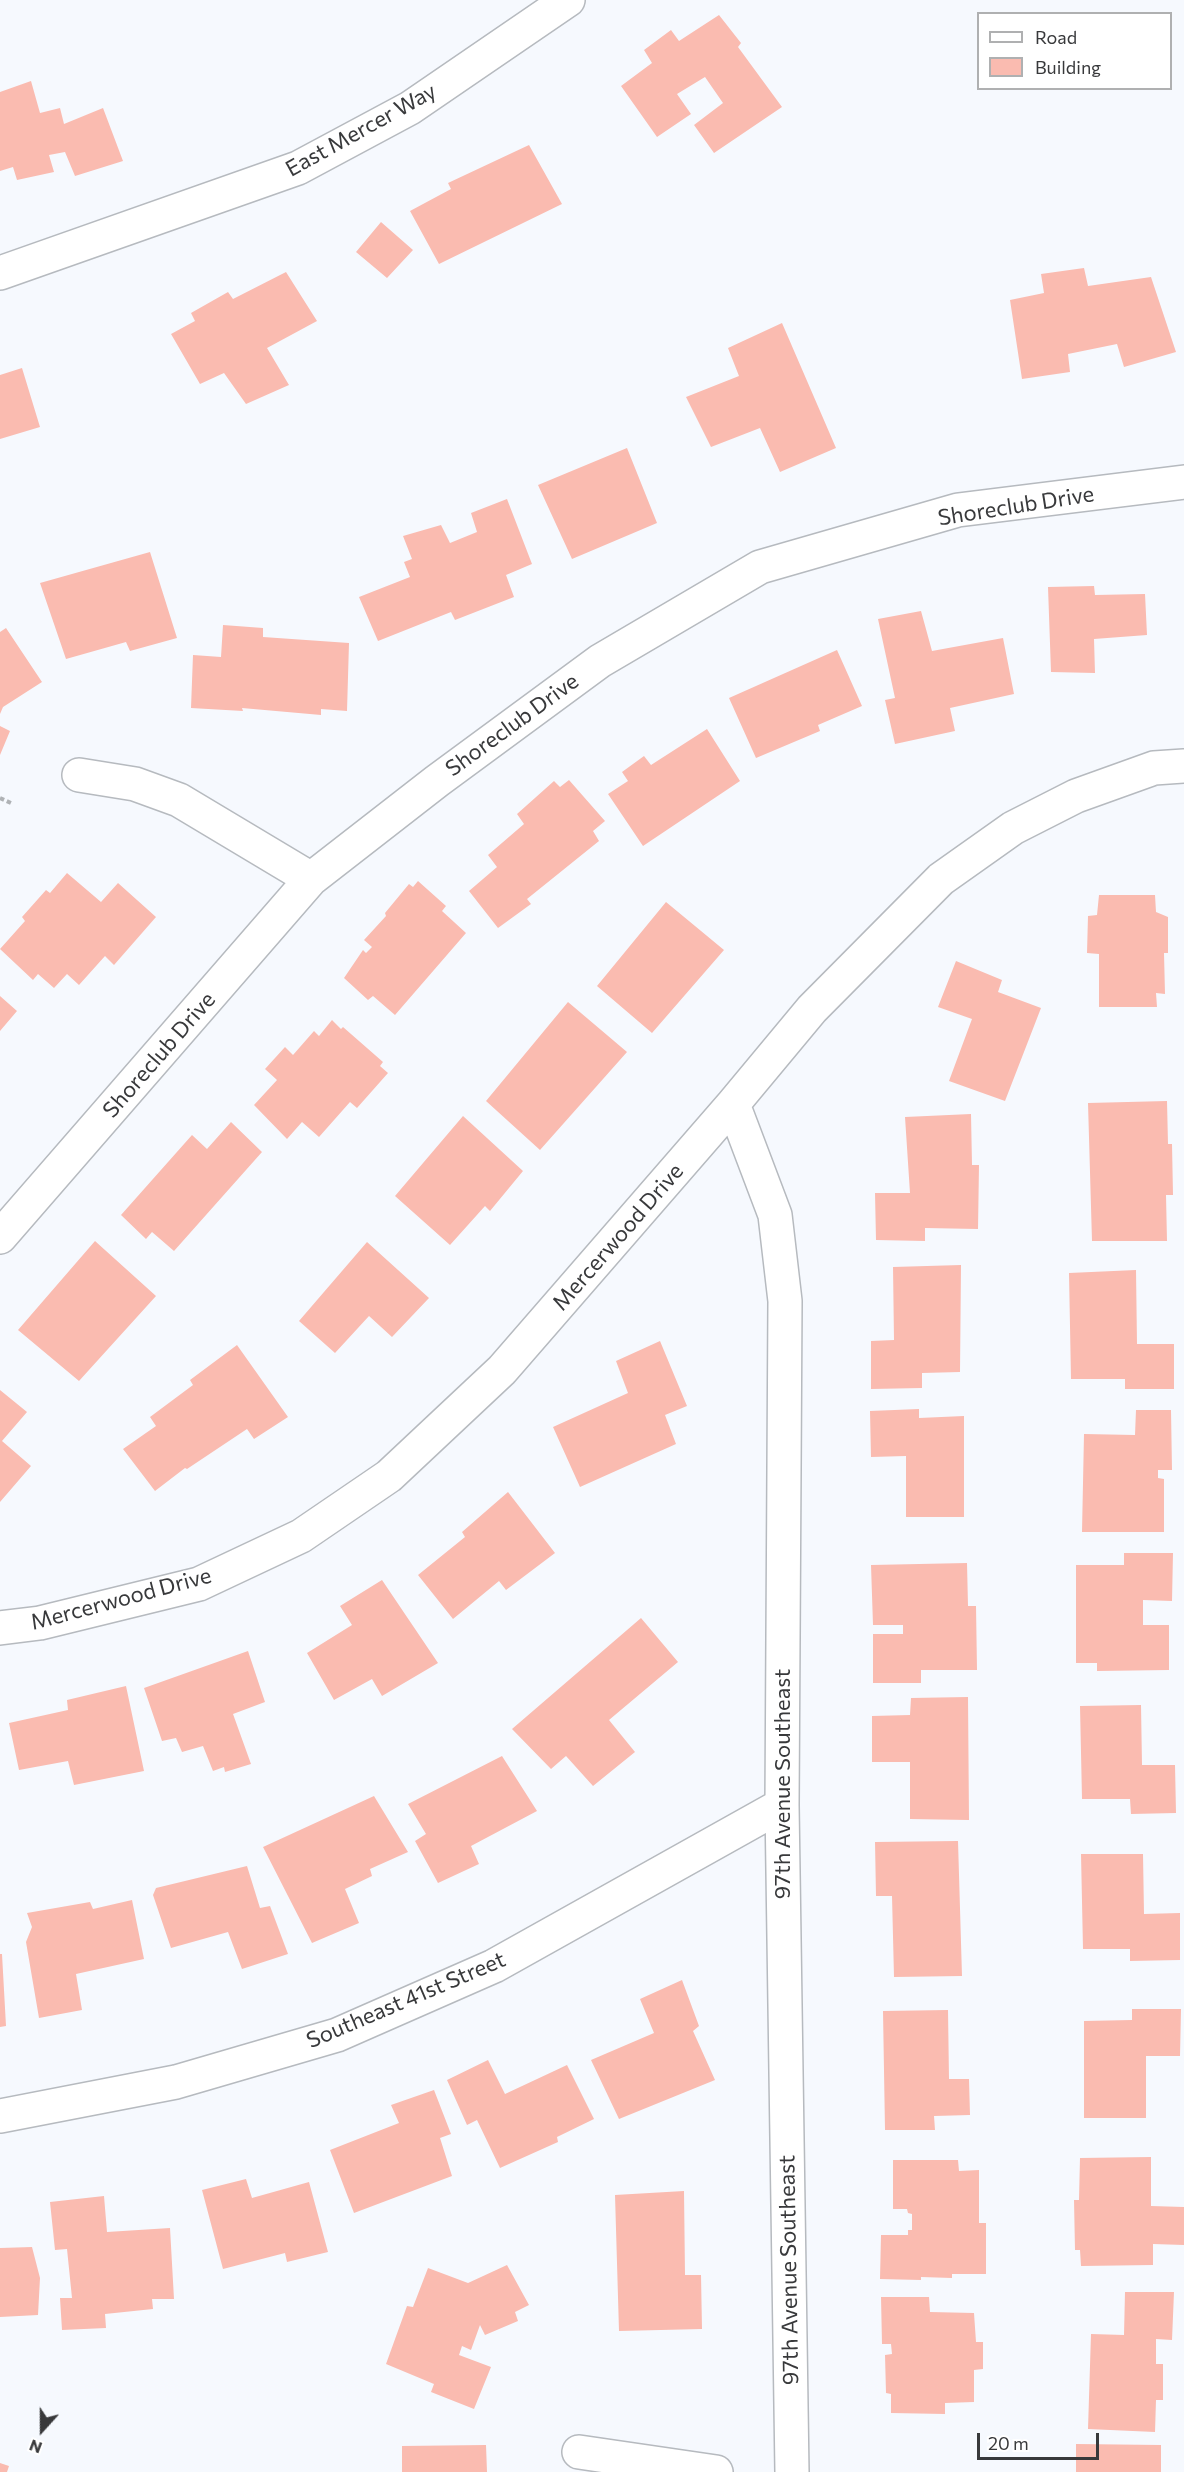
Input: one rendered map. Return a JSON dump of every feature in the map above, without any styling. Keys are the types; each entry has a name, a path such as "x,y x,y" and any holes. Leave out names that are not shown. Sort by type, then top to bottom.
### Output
{"street":[{"name":"East Mercer Way","path":"0,273 298,168 410,108 568,0"},
{"name":"Shoreclub Drive","path":"0,1237 311,879 436,780 600,661 760,567 958,510 1184,482"},
{"name":"Mercerwood Drive","path":"0,1628 40,1623 199,1584 302,1536 389,1476 502,1370 733,1104 812,1009 941,879 1013,828 1076,796 1154,768 1184,766"},
{"path":"79,775 135,783 179,800 311,879"},
{"name":"97th Avenue Southeast","path":"733,1104 775,1215 785,1301 782,1805 792,2472"},
{"name":"Southeast 41st Street","path":"0,2116 176,2082 337,2035 494,1966 782,1805"},
{"path":"579,2452 716,2472"}],"path":[{"path":"0,798 13,804"}],"building":[{"path":"719,15 741,43 738,47 782,107 714,153 694,125 723,103 705,77 677,94 691,114 657,137 621,86 652,63 644,50 671,30 679,41"},
{"path":"31,81 40,113 60,108 64,124 103,108 123,161 75,176 65,152 49,155 54,172 17,180 13,167 0,171 0,92"},
{"path":"529,145 562,204 439,264 410,211 451,189 448,183"},
{"path":"381,222 413,250 387,278 356,252"},
{"path":"1084,268 1088,286 1151,277 1176,352 1124,367 1117,344 1068,354 1070,372 1022,379 1010,300 1044,293 1041,274"},
{"path":"286,272 317,321 267,348 289,385 246,404 224,373 200,384 171,334 195,321 191,313 228,292 233,299"},
{"path":"782,323 836,448 780,472 760,428 711,447 686,397 739,376 728,348"},
{"path":"22,368 40,427 0,439 0,375"},
{"path":"627,448 657,523 572,559 538,485"},
{"path":"507,499 532,564 506,575 514,597 455,620 451,612 378,641 359,597 410,577 404,562 412,559 403,536 441,525 450,543 477,532 471,513"},
{"path":"150,552 177,638 130,651 126,642 66,659 40,583"},
{"path":"1094,586 1095,595 1145,594 1147,635 1094,639 1095,673 1051,672 1048,587"},
{"path":"921,611 932,651 1003,638 1014,694 950,708 955,731 895,744 885,700 895,698 878,619"},
{"path":"223,625 263,628 263,637 349,643 347,711 321,709 321,715 242,708 243,711 191,708 193,655 221,657"},
{"path":"6,628 42,682 3,707 0,714 0,632"},
{"path":"837,650 862,706 818,725 820,731 756,758 729,698"},
{"path":"0,726 10,731 0,755"},
{"path":"707,729 740,781 643,846 608,794 628,781 622,772 644,756 651,765"},
{"path":"569,780 605,821 593,831 599,841 527,899 531,904 498,928 469,891 497,867 488,855 524,824 517,814 554,781 560,787"},
{"path":"67,873 101,902 118,883 156,917 114,965 105,956 79,985 67,974 54,988 38,974 33,980 0,949 25,921 22,917 46,890 50,893"},
{"path":"418,881 446,906 442,911 466,933 395,1015 373,996 368,1000 344,978 363,950 366,953 372,947 364,940 386,916 385,913 409,884 413,887"},
{"path":"1099,895 1155,895 1156,912 1168,917 1168,953 1164,953 1165,994 1156,993 1157,1007 1099,1007 1099,954 1087,953 1088,916 1097,915"},
{"path":"666,902 724,950 652,1033 597,986"},
{"path":"956,961 1002,980 998,992 1041,1008 1005,1101 949,1081 972,1019 938,1007"},
{"path":"0,996 17,1011 0,1031"},
{"path":"568,1002 627,1052 540,1150 486,1101"},
{"path":"332,1020 383,1062 380,1066 388,1073 357,1108 350,1102 319,1137 302,1122 287,1139 254,1105 277,1080 265,1069 285,1047 293,1055 314,1031 319,1036"},
{"path":"1167,1101 1168,1144 1172,1144 1173,1195 1166,1195 1167,1241 1092,1241 1088,1103"},
{"path":"971,1114 972,1165 979,1165 978,1229 925,1228 925,1241 876,1240 875,1193 910,1193 905,1117"},
{"path":"463,1116 523,1171 490,1211 485,1206 450,1245 395,1196"},
{"path":"231,1122 262,1152 174,1251 152,1232 146,1239 121,1215 192,1135 207,1149"},
{"path":"95,1241 156,1296 79,1381 18,1330"},
{"path":"367,1242 429,1298 392,1337 369,1316 335,1353 299,1321"},
{"path":"961,1265 960,1372 922,1373 922,1388 871,1389 871,1341 894,1340 893,1267"},
{"path":"1136,1270 1137,1344 1174,1344 1174,1389 1125,1389 1125,1379 1071,1379 1069,1273"},
{"path":"660,1341 687,1406 665,1415 676,1444 580,1487 553,1427 628,1393 616,1361"},
{"path":"237,1345 288,1417 254,1439 247,1429 187,1469 185,1468 155,1491 123,1449 156,1426 150,1417 193,1385 190,1380"},
{"path":"0,1390 27,1412 2,1441 31,1466 0,1502"},
{"path":"919,1409 919,1418 964,1416 964,1517 906,1517 906,1456 871,1457 870,1411"},
{"path":"1136,1410 1171,1410 1172,1470 1158,1470 1158,1478 1164,1479 1164,1532 1082,1532 1084,1434 1135,1435"},
{"path":"508,1492 555,1553 506,1590 499,1581 453,1619 418,1575 465,1537 462,1532"},
{"path":"1124,1553 1173,1553 1172,1601 1143,1600 1143,1625 1169,1625 1169,1670 1097,1671 1097,1663 1076,1663 1076,1565 1124,1565"},
{"path":"967,1563 968,1606 976,1606 977,1670 921,1670 921,1683 873,1683 873,1634 903,1634 903,1625 873,1625 871,1565"},
{"path":"382,1580 438,1663 382,1696 372,1679 334,1700 307,1653 352,1625 340,1606"},
{"path":"641,1618 678,1662 609,1720 635,1752 593,1786 566,1756 551,1769 512,1729"},
{"path":"248,1651 265,1702 233,1714 251,1764 225,1772 224,1767 213,1771 203,1746 182,1752 176,1738 162,1741 144,1688"},
{"path":"126,1686 144,1771 74,1785 68,1761 19,1770 9,1723 68,1710 67,1700"},
{"path":"968,1697 969,1820 910,1819 910,1762 872,1762 872,1716 910,1715 911,1698"},
{"path":"1141,1705 1142,1765 1175,1765 1176,1813 1131,1814 1130,1799 1082,1799 1080,1706"},
{"path":"502,1756 537,1811 471,1846 479,1864 438,1883 415,1841 426,1834 408,1804"},
{"path":"374,1796 408,1852 370,1869 372,1876 345,1889 359,1923 312,1943 263,1847"},
{"path":"958,1841 962,1976 894,1977 892,1896 876,1896 875,1842"},
{"path":"1081,1854 1143,1854 1144,1914 1180,1913 1180,1960 1130,1961 1130,1949 1083,1949"},
{"path":"247,1866 260,1908 270,1906 288,1954 242,1969 228,1932 171,1948 153,1895 156,1888"},
{"path":"132,1900 144,1959 76,1974 82,2010 39,2018 26,1942 32,1927 27,1913 90,1902 93,1909"},
{"path":"0,1954 2,1954 6,2026 0,2027"},
{"path":"682,1980 699,2026 693,2031 715,2080 619,2119 591,2060 654,2033 640,1999"},
{"path":"1132,2009 1181,2009 1180,2056 1146,2056 1146,2118 1084,2118 1084,2021 1132,2020"},
{"path":"948,2010 949,2079 969,2079 970,2115 934,2116 935,2130 885,2130 883,2011"},
{"path":"488,2060 505,2094 567,2065 594,2119 557,2137 558,2142 500,2168 477,2120 467,2125 447,2080"},
{"path":"434,2090 451,2134 440,2138 452,2176 354,2213 330,2150 399,2123 391,2105"},
{"path":"1151,2157 1151,2206 1184,2207 1184,2245 1153,2244 1153,2265 1081,2266 1080,2250 1075,2250 1074,2200 1079,2200 1080,2158"},
{"path":"893,2160 958,2160 959,2171 979,2170 979,2223 986,2223 986,2274 952,2274 952,2278 921,2277 921,2280 880,2279 881,2235 908,2235 908,2230 912,2230 912,2214 908,2213 907,2209 893,2209"},
{"path":"246,2179 252,2198 309,2182 328,2252 287,2262 285,2253 223,2269 202,2190"},
{"path":"684,2191 685,2275 701,2275 702,2329 619,2331 615,2195"},
{"path":"104,2196 107,2232 170,2228 174,2299 152,2299 153,2309 105,2314 106,2328 62,2330 60,2298 72,2298 67,2249 55,2250 50,2202"},
{"path":"32,2247 40,2278 38,2315 0,2317 0,2248"},
{"path":"507,2265 529,2305 515,2312 518,2321 485,2335 480,2325 471,2350 462,2346 459,2355 491,2367 474,2409 431,2392 434,2384 386,2364 407,2306 413,2307 428,2268 468,2283"},
{"path":"1125,2292 1174,2292 1172,2340 1156,2339 1156,2364 1163,2364 1163,2400 1156,2400 1155,2432 1088,2429 1091,2334 1124,2335"},
{"path":"881,2297 929,2297 930,2312 974,2313 976,2342 983,2342 983,2369 974,2370 974,2402 945,2403 945,2414 891,2413 891,2394 886,2393 885,2355 892,2354 891,2344 882,2344"},
{"path":"1076,2444 1161,2445 1161,2472 1076,2472"},
{"path":"486,2445 487,2472 402,2472 402,2446"},
{"path":"0,2463 9,2466 7,2472 0,2472"}]}
